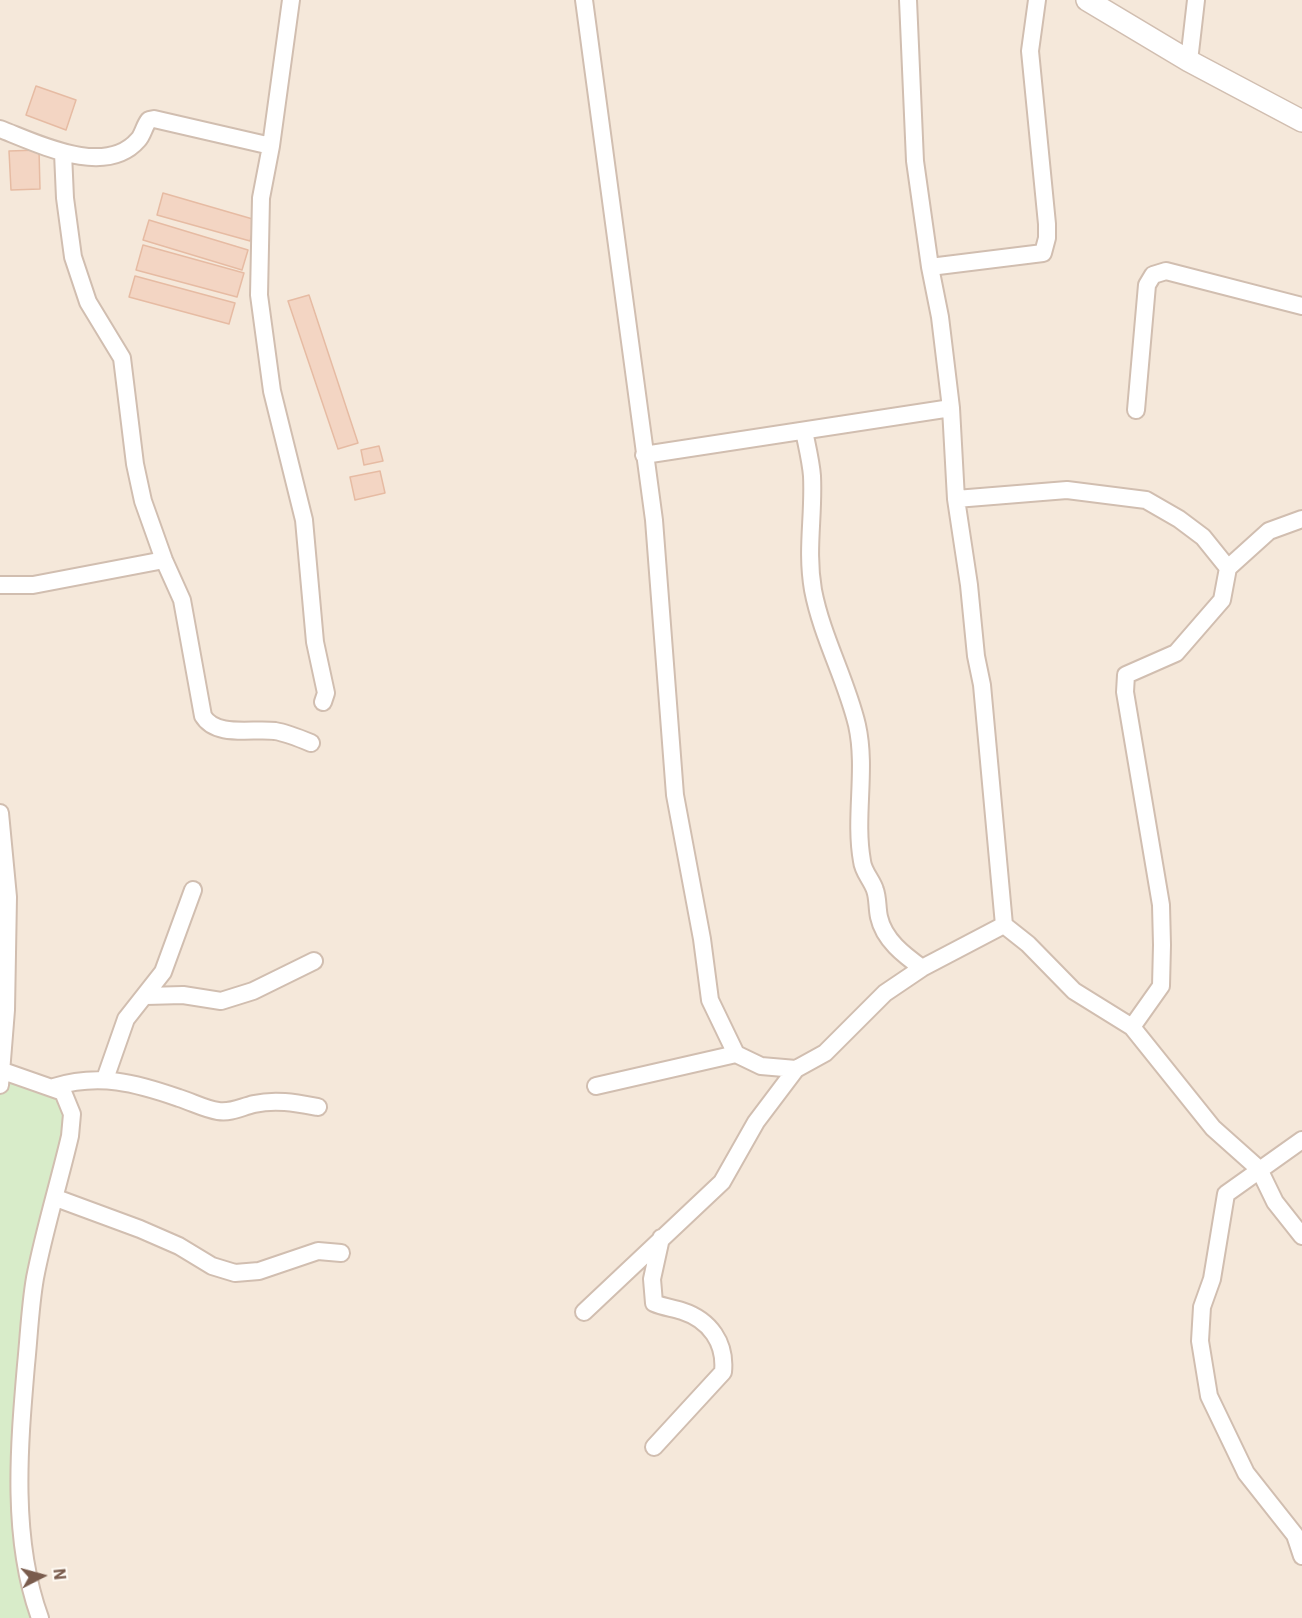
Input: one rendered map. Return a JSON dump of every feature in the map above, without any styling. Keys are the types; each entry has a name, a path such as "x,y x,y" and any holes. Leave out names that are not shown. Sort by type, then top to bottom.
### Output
{"street":[{"path":"291,0 271,146 261,198 259,295 272,391 304,520 315,642 326,693 323,702"},
{"path":"584,0 654,520 675,795 702,939 710,1000 736,1054"},
{"path":"908,0 915,161 930,267 940,317 951,408 956,499 969,585 976,656 982,685 1004,925 1028,944 1074,991 1132,1027 1213,1128 1259,1170 1275,1202 1302,1236"},
{"path":"930,267 1043,253 1047,238 1047,224 1030,51 1037,0"},
{"path":"1087,0 1189,61 1302,121"},
{"path":"1189,61 1196,0"},
{"path":"0,129 63,153 102,157 115,156 140,140 145,125 154,119 271,146"},
{"path":"63,153 65,198 73,257 88,302 122,358 135,464 143,501 164,561 182,600 198,693 208,724 219,728 275,732 311,743"},
{"path":"1136,410 1147,285 1153,275 1166,272 1302,306"},
{"path":"644,455 951,408"},
{"path":"804,432 812,474 812,518 808,550 813,591 828,644 857,725 862,789 859,831 862,864 876,890 879,919 885,934 903,955 922,968"},
{"path":"956,499 1066,490 1146,500 1179,519 1203,537 1228,568"},
{"path":"1132,1027 1161,986 1162,945 1161,905 1124,683 1126,675 1176,653 1222,600 1228,568 1269,531 1302,519"},
{"path":"0,585 33,585 164,561"},
{"path":"0,813 8,897 1,1078 54,1087 63,1092 72,1114 70,1136 36,1277 22,1424 22,1541 30,1593 40,1618"},
{"path":"105,1079 126,1019 163,972 193,890"},
{"path":"584,1312 722,1182 756,1122 796,1069 825,1053 885,993 922,968 1004,925"},
{"path":"146,996 183,995 221,1001 253,991 314,961"},
{"path":"596,1086 736,1054 761,1066 796,1069"},
{"path":"54,1087 78,1080 105,1079 169,1094 217,1111 231,1111 254,1104 282,1101 318,1107"},
{"path":"1302,1140 1226,1194 1212,1279 1202,1307 1200,1341 1209,1396 1246,1473 1294,1535 1302,1556"},
{"path":"56,1198 140,1229 179,1246 212,1266 235,1273 259,1271 318,1251 341,1253"},
{"path":"654,1447 723,1372 725,1356 721,1342 702,1320 683,1311 654,1303 652,1279 661,1238"}],"shaded area":[{"path":"0,0 1302,0 1302,1618 0,1618"}],"green space":[{"path":"0,1056 71,1101 27,1298 17,1559 31,1618 0,1618"}],"building":[{"path":"36,86 76,100 66,130 26,115"},
{"path":"39,150 40,189 11,190 9,151"},
{"path":"163,193 256,220 250,241 157,215"},
{"path":"149,220 248,250 242,270 143,240"},
{"path":"143,245 244,273 237,297 136,270"},
{"path":"135,276 235,303 229,324 129,297"},
{"path":"309,295 358,443 338,449 288,301"},
{"path":"379,446 383,461 364,465 361,450"},
{"path":"380,471 385,493 355,500 350,477"}]}
